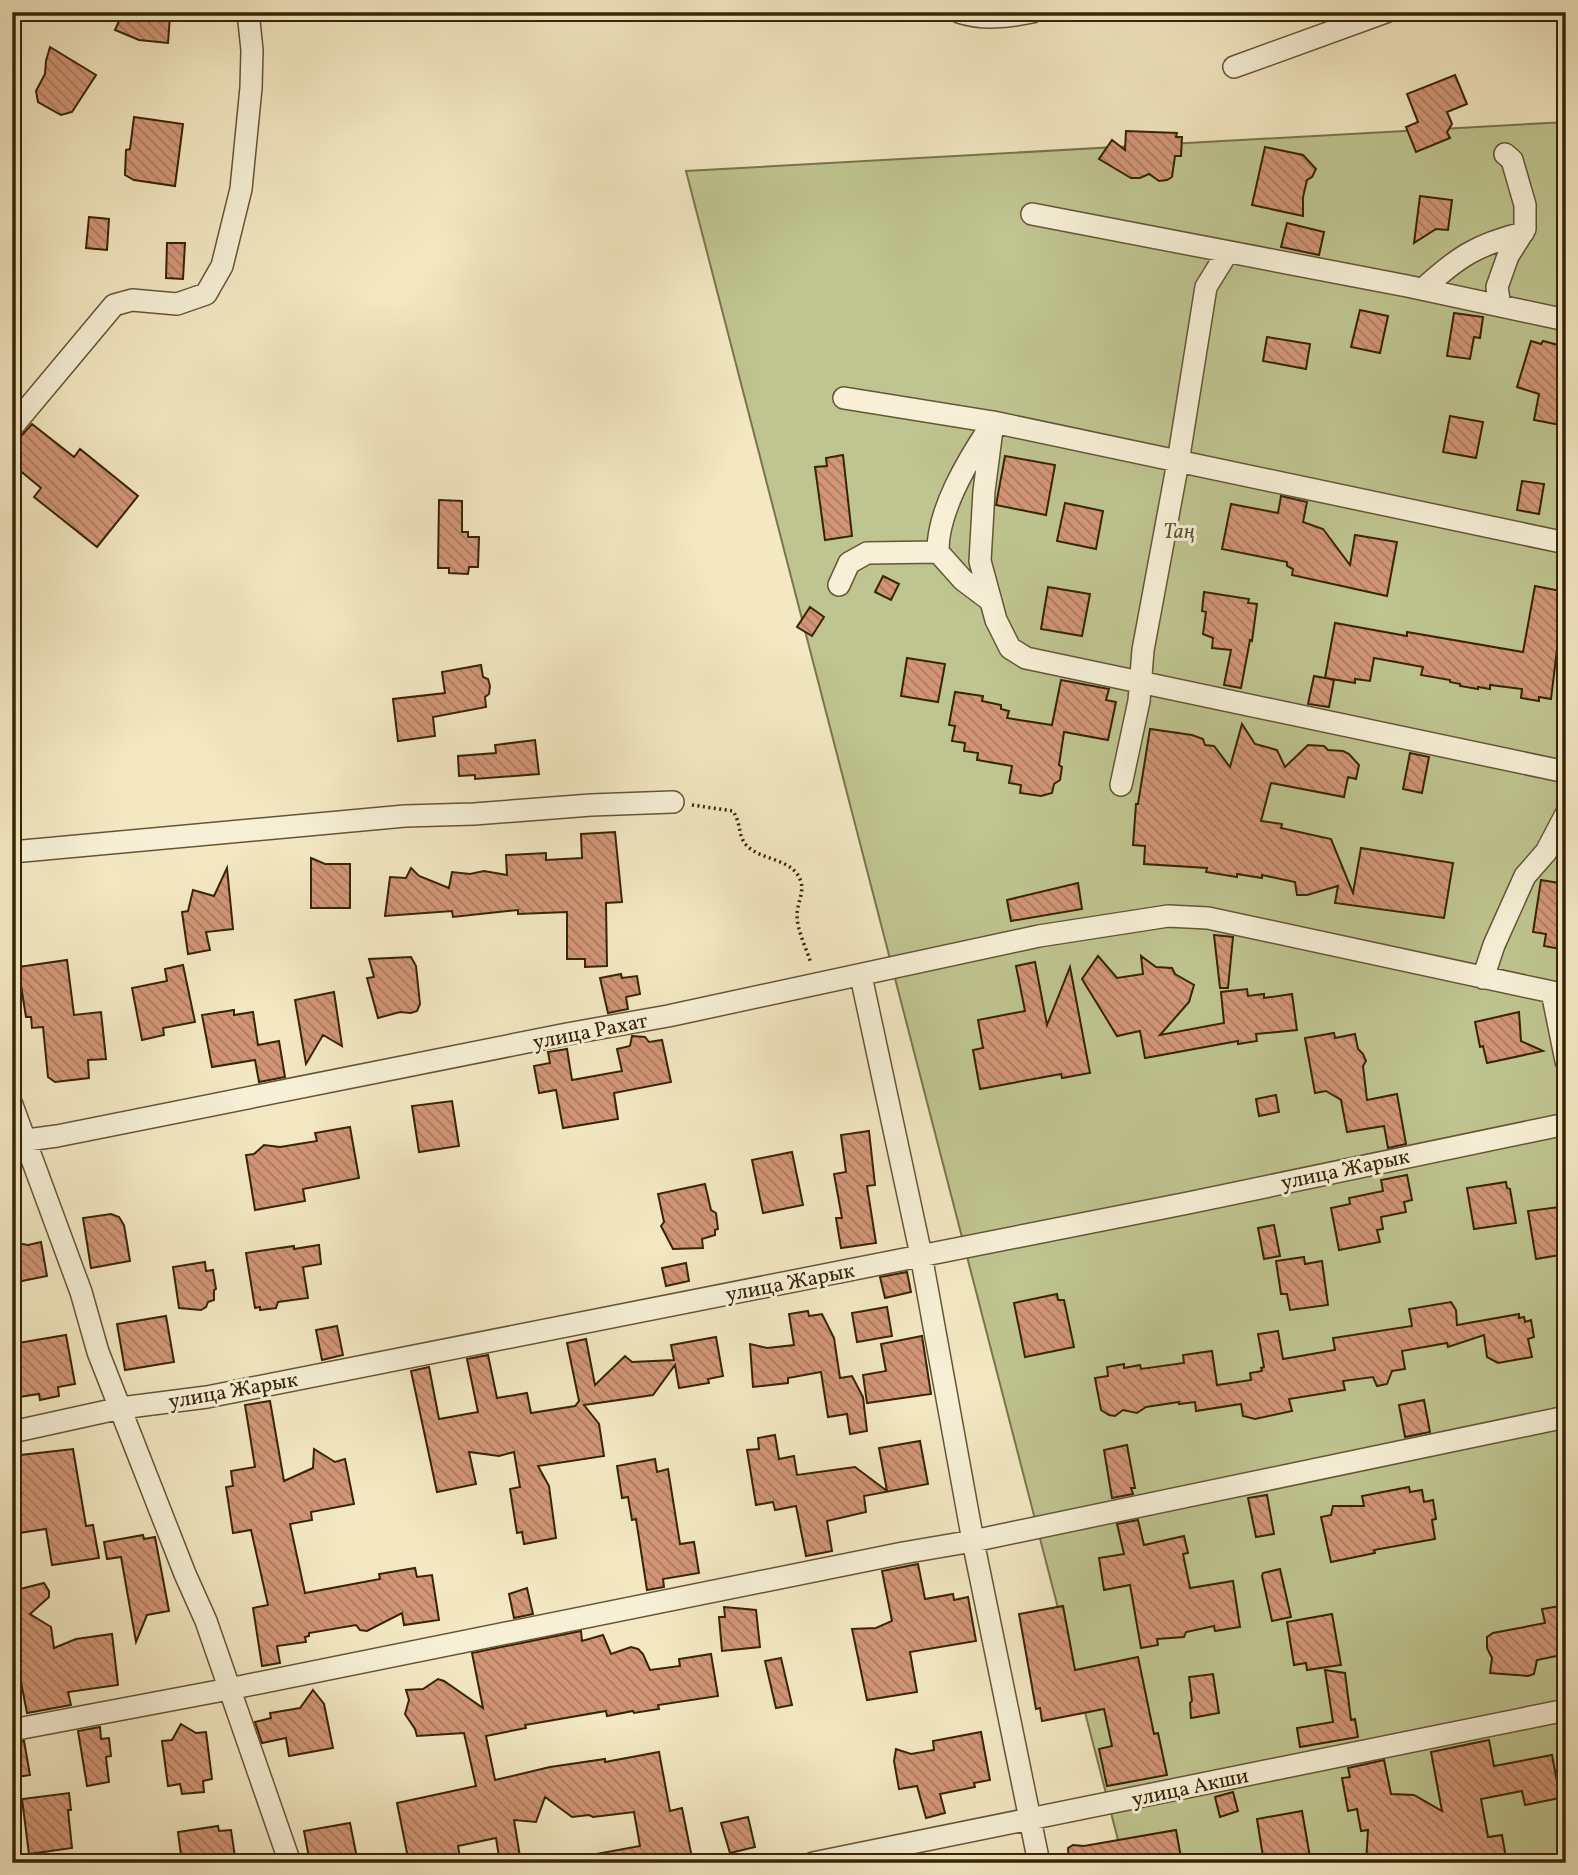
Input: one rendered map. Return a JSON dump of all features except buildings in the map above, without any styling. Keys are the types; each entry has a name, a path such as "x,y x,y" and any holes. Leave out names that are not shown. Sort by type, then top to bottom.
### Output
{"street":[{"path":"12,427 114,305 132,300 177,304 187,301 206,294 222,266 241,189 251,88 252,50 248,12"},
{"path":"959,12 1004,18 1032,12"},
{"path":"1234,67 1386,12"},
{"path":"1500,306 1497,287 1508,256 1525,229 1525,205 1512,160 1505,154"},
{"path":"1032,214 1423,289 1566,320"},
{"path":"1423,289 1463,256 1490,242 1523,233"},
{"path":"1121,785 1142,683 1143,650 1178,462 1206,287 1227,253"},
{"path":"844,398 993,422 1566,543"},
{"path":"991,601 963,580 938,551 937,532 977,446 993,422"},
{"path":"993,422 984,491 980,561 996,620 1010,648 1026,658 1566,772"},
{"path":"839,586 849,563 867,553 938,551"},
{"path":"12,852 405,816 673,802"},
{"path":"1483,978 1494,945 1525,876 1546,852 1566,814"},
{"name":"улица Рахат","path":"18,1140 57,1136 668,1016 1039,936 1168,916 1208,918 1559,994"},
{"path":"861,976 920,1255 973,1541 1039,1863"},
{"path":"1559,994 1566,1061"},
{"path":"12,1105 18,1140 81,1292 98,1352 185,1574 206,1620 290,1863"},
{"name":"улица Жарык","path":"12,1432 121,1408 207,1397 1566,1124"},
{"path":"12,1730 229,1689 889,1555 973,1541 1566,1417"},
{"name":"улица Акши","path":"813,1863 1566,1710"}],"path":[{"path":"673,802 733,811 740,821 740,833 750,849 784,863 795,872 802,883 797,914 804,944 819,984"}],"green space":[{"name":"Таң","path":"1566,122 1566,1863 1124,1863 686,171"}]}
